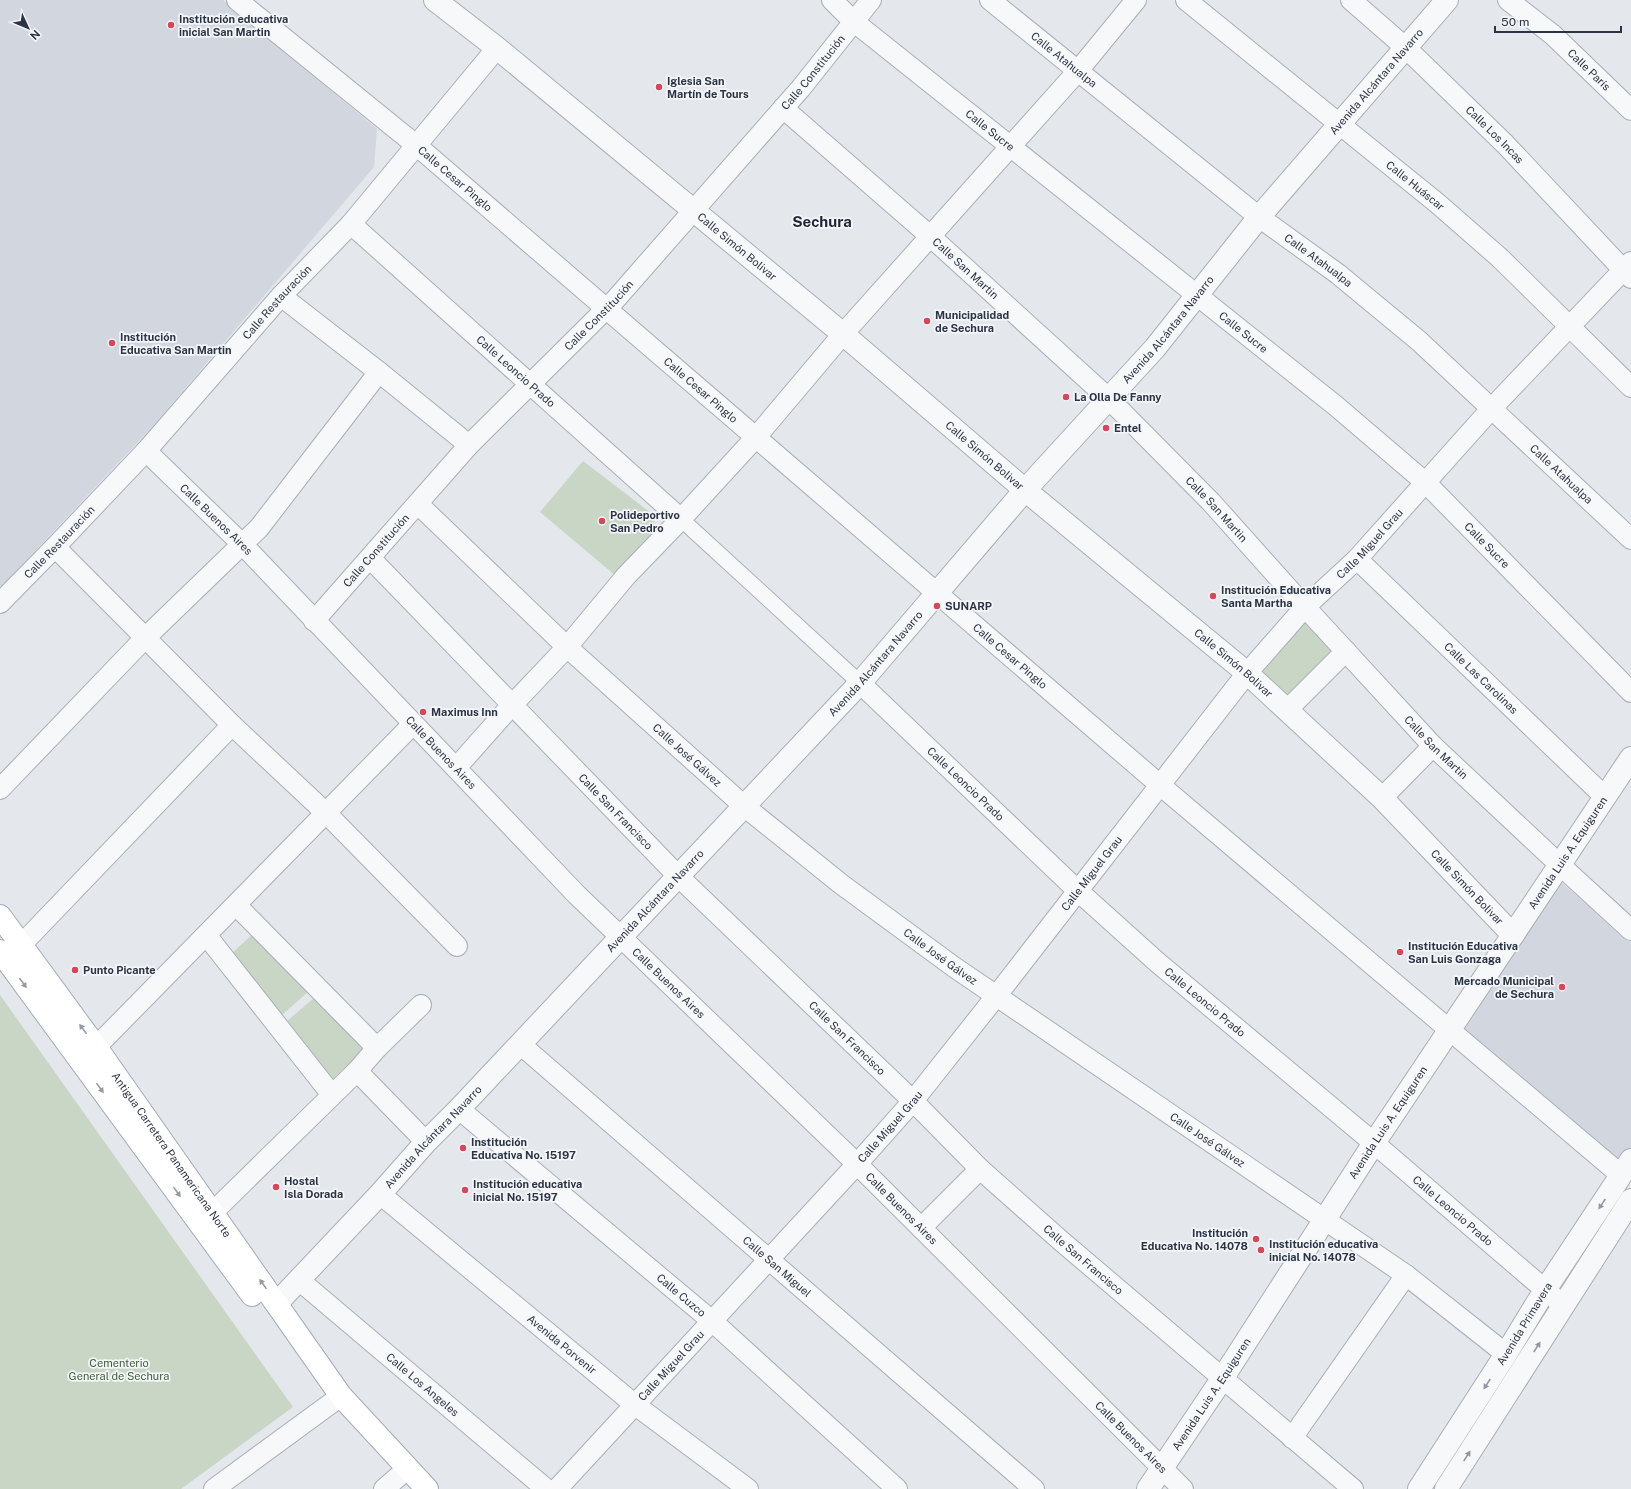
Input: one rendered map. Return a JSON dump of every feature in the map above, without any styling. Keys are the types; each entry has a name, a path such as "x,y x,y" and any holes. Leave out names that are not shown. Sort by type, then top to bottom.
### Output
{"main road":[{"name":"Antigua Carretera Panamericana Norte","path":"0,916 21,945 88,1053 318,1384 341,1396"},
{"name":"Antigua Carretera Panamericana Norte","path":"0,951 88,1053 212,1213 277,1303 341,1396 427,1489"}],"street":[{"name":"Calle Cesar Pinglo","path":"237,0 416,145 608,308 1160,785 1449,1031 1626,1168"},
{"name":"Calle Simón Bolivar","path":"435,0 496,48 844,334 1025,490 1246,673 1382,798 1513,935"},
{"name":"Calle Sucre","path":"832,0 853,21 1336,406 1426,483 1631,692"},
{"name":"Calle Constitución","path":"314,620 469,445 608,308 801,88 871,0"},
{"name":"Calle Atahualpa","path":"990,0 1077,72 1259,217 1338,274 1419,341 1631,540"},
{"path":"456,768 511,706 567,647 626,576 681,519 757,436 930,236 1077,72 1136,0"},
{"name":"Calle Huáscar","path":"1186,0 1437,203 1500,258 1631,387"},
{"name":"Calle Los Incas","path":"1351,0 1406,48 1505,144 1629,270"},
{"name":"Avenida Alcántara Navarro","path":"277,1303 380,1194 426,1142 459,1109 860,684 1025,490 1155,348 1259,217 1339,123 1448,0"},
{"name":"Calle París","path":"1508,0 1553,34 1631,110"},
{"name":"Calle Restauración","path":"0,602 55,547 146,451 281,296 351,224 496,48"},
{"name":"Calle San Martin","path":"783,108 930,236 1108,398 1211,502 1433,746 1631,930"},
{"name":"Calle Leoncio Prado","path":"351,224 681,519"},
{"name":"Calle Miguel Grau","path":"556,1489 857,1164 913,1100 997,995 1246,673 1305,607 1357,559 1492,408 1569,327 1629,270"},
{"path":"281,296 379,372 469,445"},
{"path":"0,789 145,638 259,528 379,372"},
{"name":"Calle Buenos Aires","path":"146,451 243,544 577,895 857,1164 1183,1489"},
{"name":"Calle José Gálvez","path":"418,504 567,647 744,806 841,884 954,967 1406,1275 1506,1354"},
{"path":"681,519 860,684"},
{"path":"55,547 232,725 326,813 458,946"},
{"name":"Calle San Francisco","path":"370,558 511,706 678,876 913,1100 980,1168 1060,1240 1353,1489"},
{"name":"Calle Las Carolinas","path":"1357,559 1605,797"},
{"path":"1287,710 1346,651"},
{"name":"Calle Leoncio Prado","path":"860,684 1077,890 1157,962 1374,1143 1564,1306"},
{"path":"88,1053 207,936 413,724"},
{"path":"21,945 232,725"},
{"path":"1382,798 1433,746"},
{"name":"Avenida Luis A. Equiguren","path":"1148,1489 1222,1379 1374,1143 1631,758"},
{"path":"236,906 377,1048"},
{"path":"207,936 332,1095"},
{"path":"212,1213 357,1071 377,1048 421,1005"},
{"name":"Calle San Miguel","path":"520,1044 1034,1489"},
{"path":"357,1071 426,1142"},
{"name":"Calle Cuzco","path":"459,1109 712,1321 897,1489"},
{"path":"921,1228 980,1168"},
{"name":"Avenida Primavera","path":"1419,1489 1506,1354 1545,1290 1626,1168"},
{"name":"Avenida Porvenir","path":"380,1194 634,1404 748,1489"},
{"name":"Avenida Primavera","path":"1446,1489 1631,1200"},
{"path":"1292,1438 1406,1275"},
{"name":"Calle Los Angeles","path":"299,1280 546,1489"},
{"path":"214,1489 341,1396"},
{"path":"384,1489 407,1469"}],"shaded area":[{"name":"Institución Educativa San Martin","path":"0,0 223,0 377,129 374,167 153,426 2,586 0,586"},
{"name":"Mercado Municipal de Sechura","path":"1562,883 1631,942 1631,1148 1620,1165 1463,1031"}],"green space":[{"name":"Polideportivo San Pedro","path":"583,461 651,513 656,528 616,576 540,512"},
{"path":"1302,618 1333,651 1289,696 1258,669"},
{"path":"254,933 308,992 282,1015 231,954"},
{"name":"Cementerio General de Sechura","path":"0,995 293,1407 181,1489 0,1489"},
{"path":"315,997 366,1048 332,1080 286,1022"}],"place":[{"name":"Institución educativa inicial San Martin","path":"171,25"},
{"name":"Iglesia San Martín de Tours","path":"659,87"},
{"name":"Municipalidad de Sechura","path":"927,321"},
{"name":"Institución Educativa San Martin","path":"112,343"},
{"name":"La Olla De Fanny","path":"1066,397"},
{"name":"Entel","path":"1106,428"},
{"name":"Polideportivo San Pedro","path":"602,521"},
{"name":"Institución Educativa Santa Martha","path":"1213,596"},
{"name":"SUNARP","path":"937,606"},
{"name":"Maximus Inn","path":"423,712"},
{"name":"Institución Educativa San Luis Gonzaga","path":"1400,952"},
{"name":"Punto Picante","path":"75,970"},
{"name":"Mercado Municipal de Sechura","path":"1562,987"},
{"name":"Institución Educativa No. 15197","path":"463,1148"},
{"name":"Hostal Isla Dorada","path":"276,1187"},
{"name":"Institución educativa inicial No. 15197","path":"465,1190"},
{"name":"Institución Educativa No. 14078","path":"1256,1239"},
{"name":"Institución educativa inicial No. 14078","path":"1261,1250"}],"district":[{"name":"Sechura","path":"822,221"}]}
